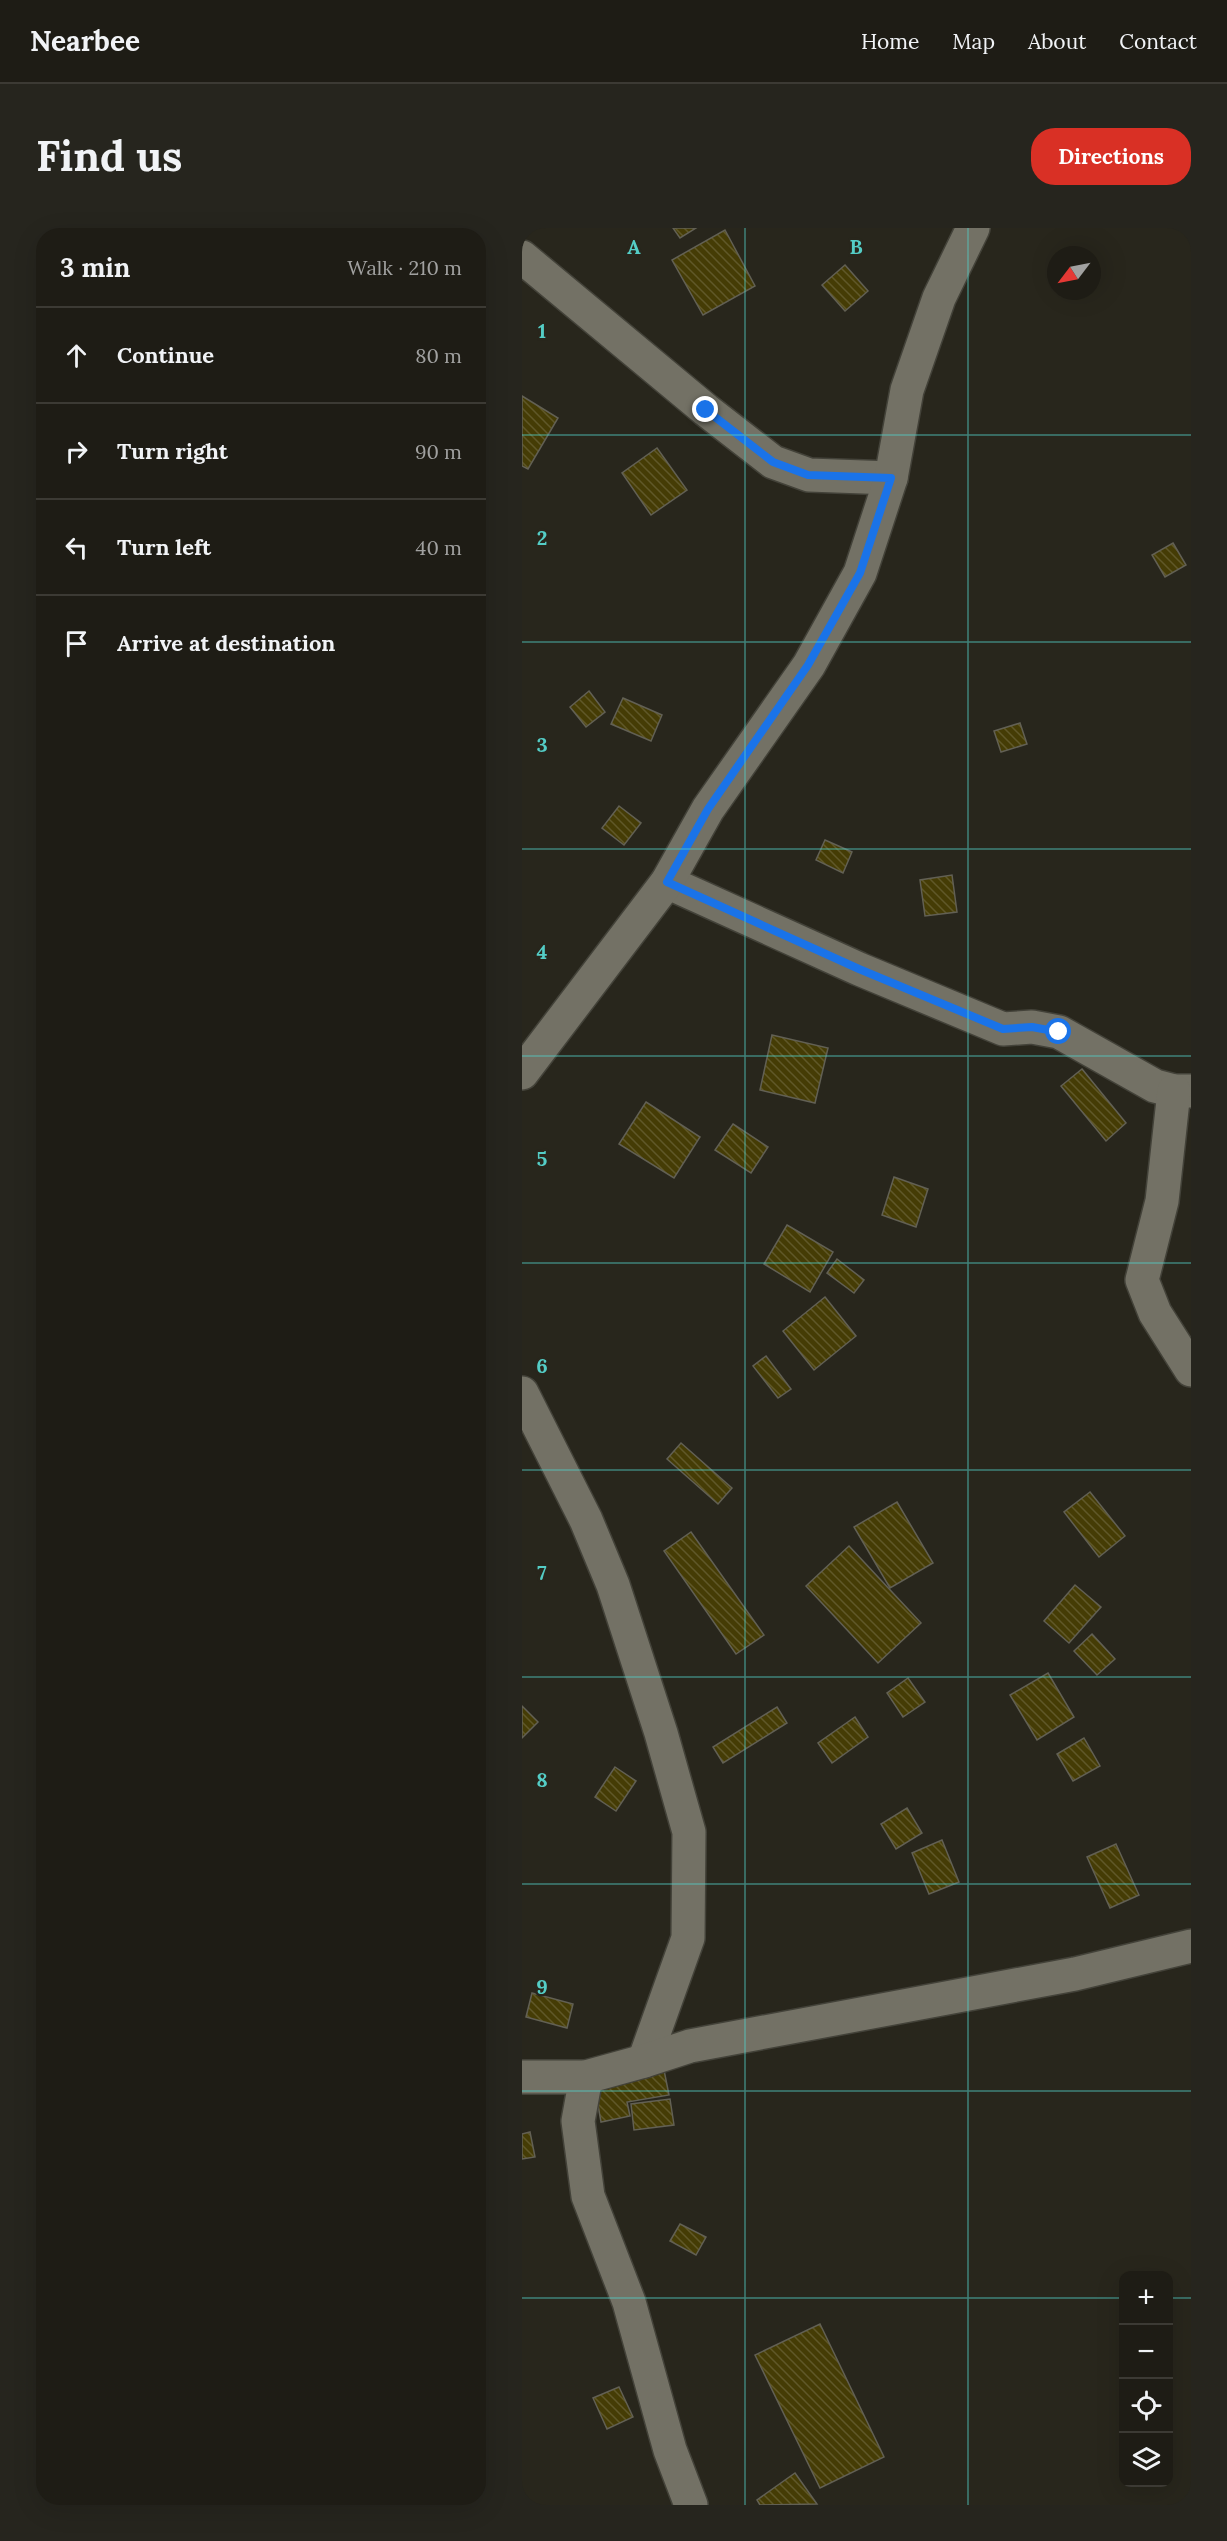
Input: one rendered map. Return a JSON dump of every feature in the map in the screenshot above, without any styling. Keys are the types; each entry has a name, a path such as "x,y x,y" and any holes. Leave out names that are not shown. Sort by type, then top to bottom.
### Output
{"street":[{"path":"522,1073 667,882 708,809 808,665 860,573 891,478 907,390 939,298 973,228"},
{"path":"522,257 706,410 773,462 808,475 891,478"},
{"path":"667,882 859,969 1003,1029 1032,1027 1059,1032 1155,1086 1182,1091 1162,1201 1142,1280 1155,1313 1191,1370"},
{"path":"522,1393 585,1520 613,1585 661,1734 689,1832 688,1938 644,2061"},
{"path":"522,2077 586,2077 690,2046 1076,1974 1191,1947"},
{"path":"586,2077 578,2121 588,2196 629,2302 670,2450 691,2505"}],"building":[{"path":"673,228 696,228 680,238"},
{"path":"725,230 755,286 703,315 672,260"},
{"path":"845,265 868,291 845,311 822,285"},
{"path":"522,396 558,418 528,469 522,466"},
{"path":"657,448 687,490 651,515 622,473"},
{"path":"1173,543 1186,565 1165,577 1152,555"},
{"path":"589,691 605,712 586,727 570,707"},
{"path":"623,698 662,715 651,741 611,724"},
{"path":"1020,723 1027,744 1001,752 994,731"},
{"path":"619,806 641,823 624,845 602,828"},
{"path":"825,840 852,852 843,873 816,860"},
{"path":"952,875 957,912 925,916 920,880"},
{"path":"772,1035 828,1048 815,1103 760,1090"},
{"path":"1082,1069 1126,1123 1106,1141 1061,1086"},
{"path":"646,1102 700,1137 674,1178 619,1144"},
{"path":"733,1124 768,1147 751,1173 715,1150"},
{"path":"894,1177 928,1189 916,1227 882,1215"},
{"path":"787,1225 833,1252 810,1292 764,1264"},
{"path":"837,1259 864,1280 854,1293 827,1273"},
{"path":"825,1297 856,1336 814,1370 783,1331"},
{"path":"766,1356 791,1389 778,1398 753,1366"},
{"path":"681,1443 732,1488 718,1504 667,1459"},
{"path":"1090,1492 1125,1536 1099,1557 1064,1512"},
{"path":"897,1502 933,1563 890,1588 854,1527"},
{"path":"691,1532 764,1635 736,1654 664,1551"},
{"path":"849,1546 921,1623 878,1663 806,1586"},
{"path":"1075,1585 1101,1607 1069,1643 1044,1621"},
{"path":"1092,1634 1115,1659 1097,1675 1074,1651"},
{"path":"1048,1673 1074,1717 1037,1740 1010,1695"},
{"path":"908,1678 925,1702 903,1717 887,1693"},
{"path":"522,1706 538,1722 522,1738"},
{"path":"777,1707 787,1723 723,1763 713,1747"},
{"path":"855,1717 868,1737 832,1763 818,1743"},
{"path":"1084,1738 1100,1766 1073,1781 1057,1754"},
{"path":"615,1767 636,1781 616,1811 595,1797"},
{"path":"907,1808 922,1833 896,1849 881,1824"},
{"path":"942,1840 959,1882 929,1894 912,1853"},
{"path":"1116,1844 1139,1895 1110,1908 1087,1857"},
{"path":"532,1993 573,2004 567,2028 526,2017"},
{"path":"663,2065 669,2095 627,2102 630,2116 601,2122 593,2077"},
{"path":"670,2099 674,2125 634,2130 631,2104"},
{"path":"530,2132 535,2157 522,2159 522,2134"},
{"path":"680,2224 706,2237 696,2255 670,2241"},
{"path":"820,2324 884,2457 820,2488 755,2355"},
{"path":"619,2387 633,2417 607,2429 593,2398"},
{"path":"795,2473 817,2504 760,2505 757,2500"}],"route":[{"path":"706,410 773,462 808,475 891,478 860,573 808,665 708,809 667,882 859,969 1003,1029 1032,1027 1059,1032"}]}
